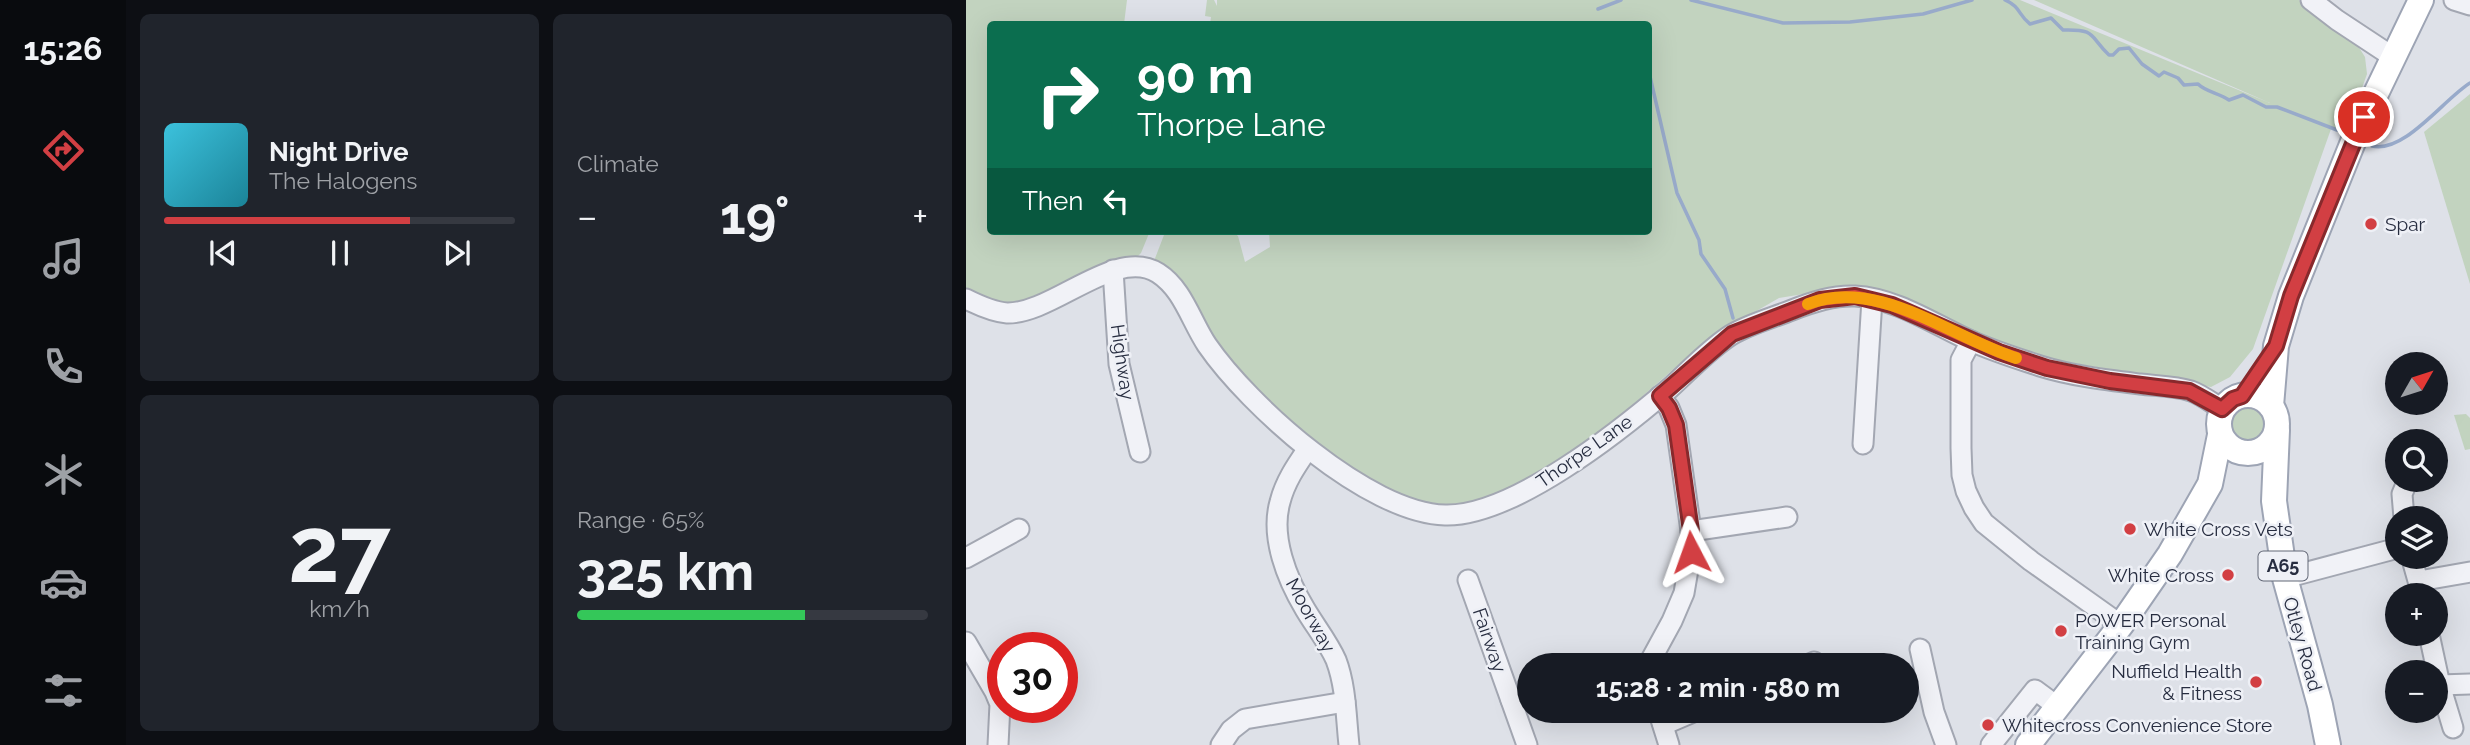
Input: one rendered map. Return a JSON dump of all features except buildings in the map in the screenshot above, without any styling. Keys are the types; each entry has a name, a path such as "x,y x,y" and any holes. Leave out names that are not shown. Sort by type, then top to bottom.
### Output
{"main road":[{"name":"A65","path":"2274,418 2276,346 2291,296 2355,137 2421,0"},
{"name":"A65","path":"2232,402 2276,346"},
{"path":"2028,745 2121,625 2169,554 2210,484 2221,435 2218,427 2232,402 2258,397 2274,418 2267,446 2246,454 2210,484"},
{"name":"Otley Road","path":"2274,418 2274,501 2285,578 2320,705 2328,745"},
{"name":"A65","path":"2221,435 2225,443 2246,454"},
{"name":"Otley Road","path":"2246,454 2274,501"}],"street":[{"path":"2311,0 2393,57"},
{"path":"2454,0 2470,5"},
{"name":"Thorpe Lane","path":"966,299 983,307 1008,313 1035,308 1122,267 1143,268 1160,274 1185,304 1206,343 1224,366 1307,450 1360,485 1402,507 1448,516 1480,509 1513,497 1557,474 1660,396 1732,334 1820,300 1855,296 1872,299 1892,305 1971,341 2047,368 2110,381 2189,391 2232,402"},
{"name":"Highway","path":"1113,271 1119,364 1140,452"},
{"path":"1863,444 1872,299"},
{"path":"1971,341 1961,359 1961,448 1962,475 1973,508 1984,523 2031,561 2121,625"},
{"path":"1655,653 1684,593 1691,552 1691,531 1676,425 1660,396"},
{"name":"Moorway","path":"1307,450 1290,477 1279,504 1277,531 1281,554 1291,582 1335,660 1345,702 1349,745"},
{"path":"1691,531 1787,517"},
{"path":"966,558 1019,529"},
{"path":"2285,578 2385,551"},
{"path":"2436,583 2470,572"},
{"name":"Fairway","path":"1468,580 1517,691"},
{"path":"966,642 1000,704 999,745"},
{"path":"1920,649 1934,712 1946,745"},
{"path":"2448,685 2470,684"},
{"path":"1991,745 2035,690 2058,707"},
{"path":"1221,745 1231,730 1245,719 1345,702"},
{"path":"2448,711 2453,728"},
{"name":"Fairway","path":"1524,723 1527,745"},
{"path":"1662,723 1669,745"}],"green space":[{"path":"966,0 1127,0 1124,21 987,21 987,235 1148,235 1141,253 1134,260 1031,304 1007,306 966,292"},
{"path":"1207,0 1214,0 1217,6 1217,0 2020,0 2270,103 2034,0 2299,0 2358,46 2365,57 2367,74 2347,130 2331,129 2253,349 2230,377 2211,387 2022,354 1950,326 1816,292 1779,298 1727,328 1677,366 1562,467 1462,509 1422,505 1356,474 1233,377 1168,273 1154,261 1164,235 1237,235 1245,262 1270,247 1269,235 1652,235 1652,21 1210,21 1211,17 1205,16"},
{"path":"2470,94 2470,284 2424,132"},
{"path":"2249,407 2261,412 2266,424 2261,436 2249,441 2237,436 2232,424 2237,412"},
{"path":"2466,414 2470,418 2470,449 2465,450 2454,415"}],"waterway":[{"path":"1598,9 1621,0"},
{"path":"1691,0 1783,23 1850,22 1923,14 1972,0"},
{"path":"2005,0 2014,5 2030,24 2051,18 2063,30 2087,32 2109,55 2119,49 2129,48 2142,64 2159,76 2164,72 2178,78 2184,85 2198,84 2229,100 2243,95 2266,107 2277,107 2337,130"},
{"path":"2372,146 2397,142 2410,134 2470,83"},
{"path":"1652,85 1677,193 1699,240 1701,254 1725,289 1733,318"}],"slow traffic":[{"path":"1808,304 1855,296 1872,299 2016,358"}],"place":[{"name":"Spar","path":"2371,224"},
{"name":"White Cross Vets","path":"2130,529"},
{"name":"White Cross","path":"2228,575"},
{"name":"POWER Personal Training Gym","path":"2061,631"},
{"name":"Nuffield Health & Fitness","path":"2256,682"},
{"name":"Whitecross Convenience Store","path":"1988,725"}],"route":[{"path":"1691,552 1691,531 1676,425 1674,416 1660,396 1732,334 1820,300 1855,296 1872,299 1892,305 1971,341 2047,368 2110,381 2177,388 2201,395 2222,409 2233,399 2242,396 2276,346 2291,296 2364,117"}]}
